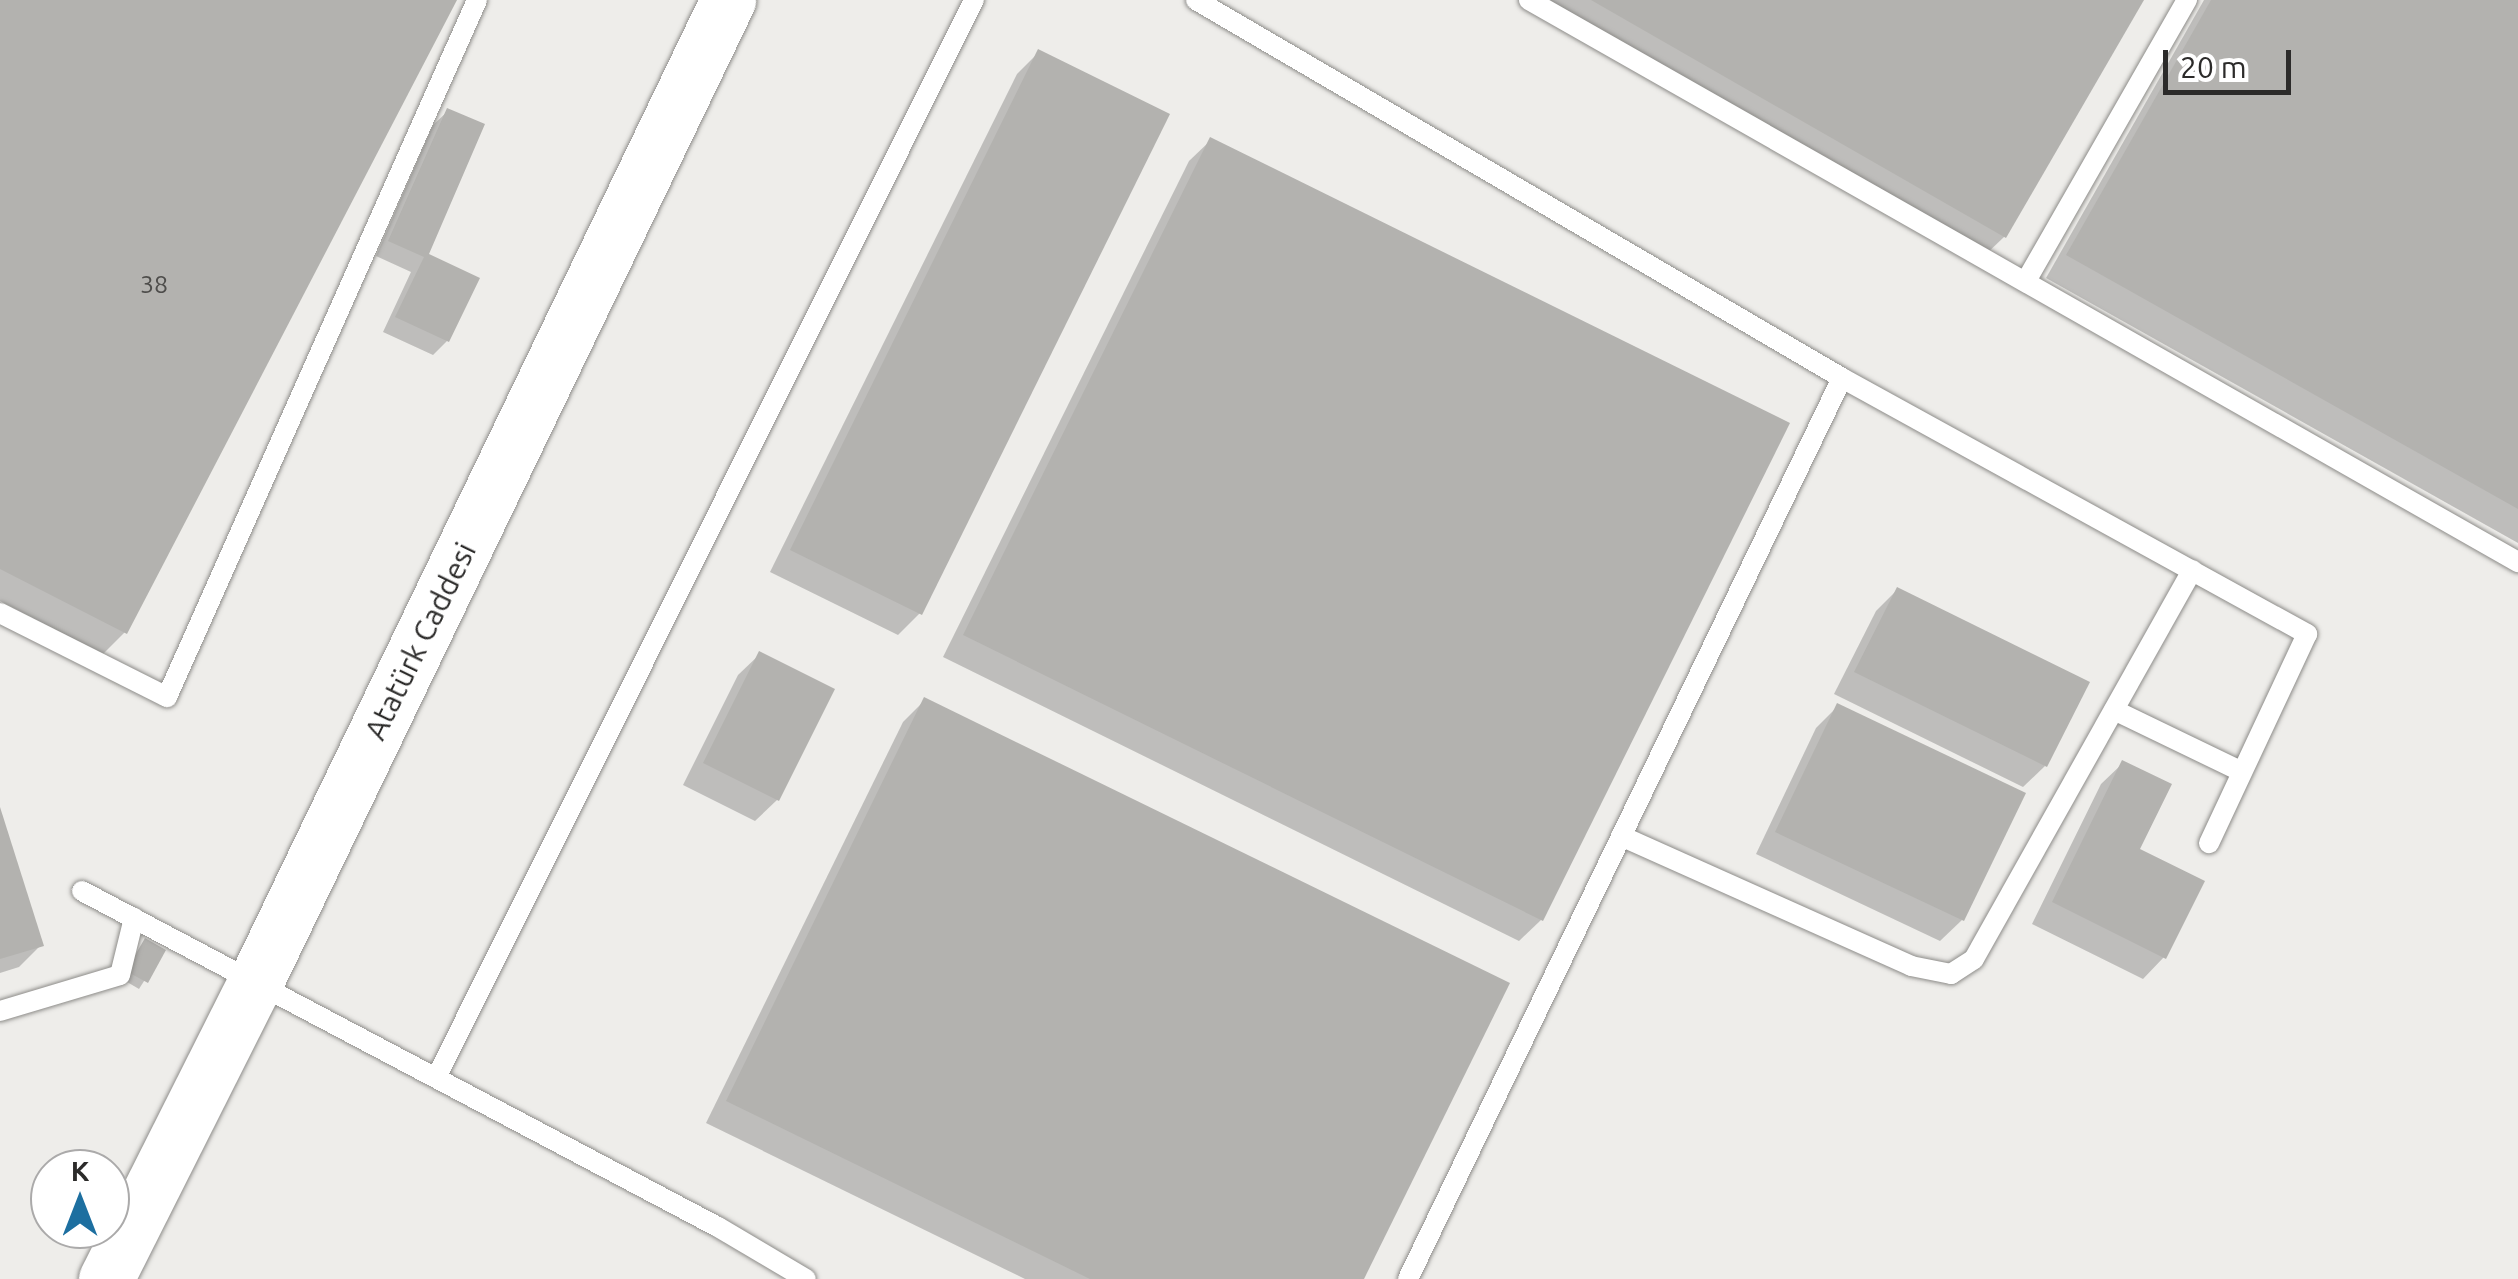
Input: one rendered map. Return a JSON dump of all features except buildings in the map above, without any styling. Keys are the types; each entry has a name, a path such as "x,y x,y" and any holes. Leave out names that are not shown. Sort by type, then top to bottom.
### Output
{"street":[{"name":"Atatürk Caddesi","path":"106,1279 255,983 725,1"}],"lane":[{"path":"0,613 168,698 477,0"},
{"path":"436,1078 974,0"},
{"path":"1196,0 1842,378 2307,634 2209,843"},
{"path":"1529,0 2518,562"},
{"path":"2026,282 2187,0"},
{"path":"1408,1279 1842,378"},
{"path":"1622,836 1911,966 1951,974 1974,960 2192,570"},
{"path":"2114,710 2242,772"},
{"path":"82,891 806,1279"},
{"path":"0,1011 120,975 134,918"}]}
